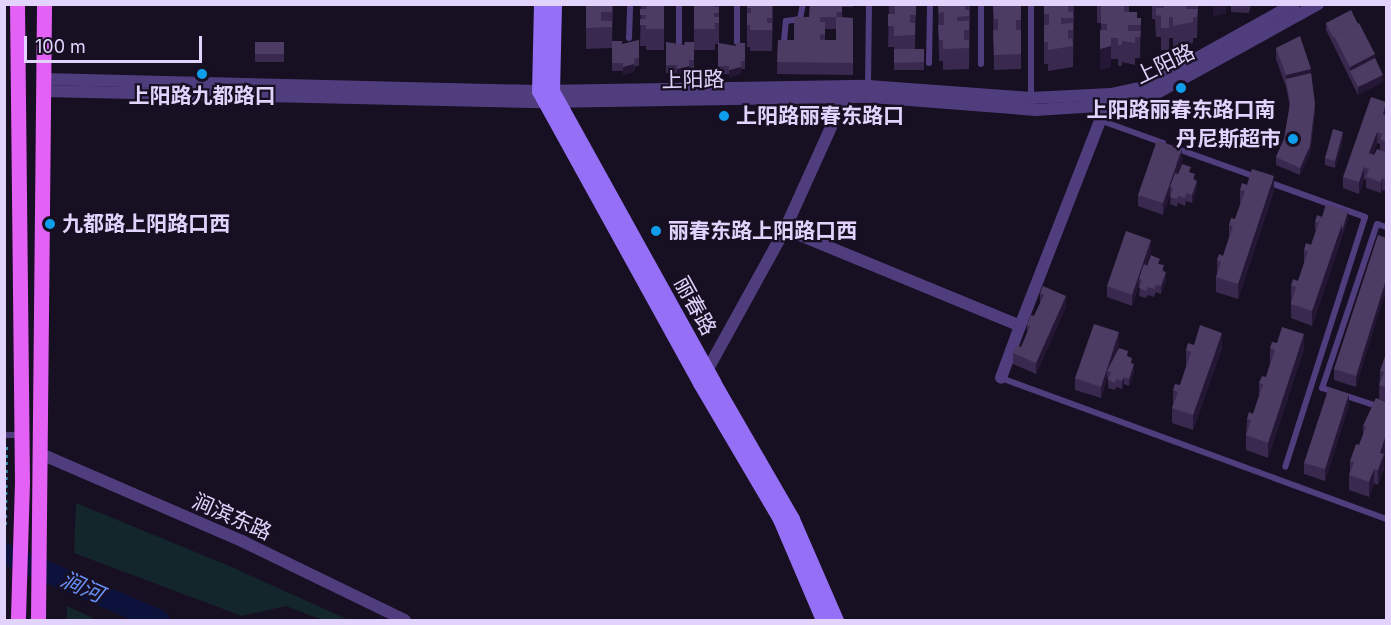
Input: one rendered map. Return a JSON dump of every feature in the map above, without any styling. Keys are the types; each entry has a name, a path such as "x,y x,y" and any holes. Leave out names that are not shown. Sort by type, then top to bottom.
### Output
{"main road":[{"path":"541,4 548,96"},
{"path":"548,96 554,4"},
{"path":"16,6 11,435 18,621"},
{"path":"38,621 44,6"},
{"name":"丽春路","path":"548,96 780,519 823,621"},
{"name":"丽春路","path":"704,377 792,519 836,621"}],"street":[{"name":"上阳路","path":"44,85 548,96 848,91 1035,110 1109,99 1144,87 1294,4"},
{"name":"上阳路","path":"848,91 868,86 1031,98 1148,98 1318,4"},
{"path":"704,377 785,229 848,91"},
{"path":"1000,378 1109,99"},
{"path":"785,229 1020,326"},
{"name":"涧滨东路","path":"41,454 242,541 405,621"}],"lane":[{"path":"629,38 630,4"},
{"path":"679,4 679,43"},
{"path":"737,4 737,42"},
{"path":"784,42 786,21 800,19 802,4"},
{"path":"868,86 869,4"},
{"path":"929,63 930,4"},
{"path":"981,4 981,64"},
{"path":"1031,4 1031,98"},
{"path":"1102,121 1365,217 1285,467"},
{"path":"1386,227 1377,224 1322,388 1386,409"},
{"path":"1000,378 1386,519"}],"path":[{"path":"11,435 14,480"}],"green space":[{"path":"76,503 227,565 349,620 322,620 286,606 242,616 74,553"},
{"path":"67,606 93,618 93,620 67,620"}],"building":[{"path":"586,4 612,4 612,12 601,12 601,21 612,21 612,27 586,28"},
{"path":"647,4 664,4 664,29 646,29 646,25 640,25 640,19 646,19 646,15 640,15 640,9 647,9"},
{"path":"694,4 714,4 714,7 719,7 719,13 714,13 714,17 719,17 719,23 715,23 715,29 694,29"},
{"path":"747,4 772,4 772,18 767,18 767,23 772,23 772,30 750,30 750,25 747,25 747,13 751,13 751,8 747,8"},
{"path":"810,4 842,4 842,12 837,12 836,17 853,18 853,63 777,62 778,40 794,40 794,17 809,17","holes":["820,17 836,17 836,40 820,40 820,34 825,35 825,22 820,22"]},
{"path":"895,4 916,4 916,15 910,15 910,23 915,23 915,35 894,36 894,26 888,26 888,14 895,14"},
{"path":"938,4 969,4 965,6 965,10 969,10 969,16 957,17 957,21 969,21 969,30 964,30 964,40 969,40 969,48 943,49 943,40 939,40 938,25 944,25 944,12 939,13"},
{"path":"993,4 1021,4 1021,20 1016,20 1016,30 1021,30 1021,54 994,55 993,30 998,30 998,19 994,19"},
{"path":"1044,4 1068,4 1068,12 1073,12 1073,18 1061,18 1061,24 1073,23 1073,30 1068,30 1068,39 1072,38 1073,46 1048,50 1048,42 1044,42 1044,25 1049,25 1049,14 1044,14"},
{"path":"1101,4 1124,4 1124,12 1137,12 1137,18 1141,18 1141,25 1128,25 1128,31 1141,31 1140,37 1135,37 1135,43 1122,41 1122,45 1118,45 1118,38 1111,38 1111,46 1100,49 1100,30 1107,30 1107,24 1101,24"},
{"path":"1164,4 1186,4 1186,9 1198,9 1197,17 1193,17 1193,22 1173,26 1173,17 1169,17 1169,28 1161,28 1161,15 1156,16 1156,8 1164,8"},
{"path":"1351,10 1358,24 1334,36 1334,39 1326,23"},
{"path":"1359,23 1375,54 1350,67 1334,36"},
{"path":"1300,36 1311,69 1286,75 1276,48"},
{"path":"639,40 639,58 635,58 634,64 623,67 623,63 612,63 612,41 622,41 622,44"},
{"path":"255,42 284,42 284,54 255,54"},
{"path":"666,42 684,45 685,42 694,42 694,60 689,60 689,66 677,69 677,65 666,65"},
{"path":"718,43 736,46 736,43 745,43 745,61 741,61 741,67 729,70 729,66 718,66"},
{"path":"894,49 924,49 924,62 894,63"},
{"path":"1375,58 1383,75 1358,87 1350,71"},
{"path":"1311,73 1315,103 1310,146 1300,168 1276,157 1284,139 1290,103 1286,79"},
{"path":"1371,97 1386,102 1383,114 1386,116 1386,142 1380,139 1382,134 1377,132 1369,153 1374,155 1377,149 1386,152 1386,180 1382,178 1381,182 1366,177 1369,169 1364,167 1359,182 1343,177"},
{"path":"1333,129 1343,132 1335,161 1325,158"},
{"path":"1157,140 1182,149 1163,203 1138,195"},
{"path":"1182,164 1191,167 1189,172 1195,174 1193,179 1197,181 1192,195 1186,193 1185,198 1178,196 1177,199 1170,197 1173,188 1170,187 1175,173 1178,174"},
{"path":"1252,169 1274,176 1238,284 1216,277 1221,262 1217,260 1219,254 1223,256 1233,226 1229,225 1231,218 1235,219 1245,191 1240,190 1242,183 1247,185"},
{"path":"1326,204 1348,211 1342,231 1342,224 1321,217 1318,223 1315,222 1317,215 1322,217"},
{"path":"1321,217 1342,224 1312,311 1291,304 1296,287 1291,285 1293,279 1298,281 1308,251 1304,250 1306,243 1311,245"},
{"path":"1126,231 1151,240 1132,295 1107,286"},
{"path":"1378,235 1386,238 1386,280 1356,376 1334,369"},
{"path":"1151,255 1160,259 1158,264 1164,265 1162,271 1166,272 1161,286 1156,285 1154,289 1148,287 1146,291 1139,288 1142,280 1139,279 1144,264 1147,266"},
{"path":"1043,286 1066,296 1036,363 1013,353 1017,345 1021,347 1030,326 1027,325 1031,315 1034,316 1044,295 1040,293"},
{"path":"1094,324 1119,332 1101,387 1075,378"},
{"path":"1200,325 1222,333 1193,415 1172,408 1178,392 1173,390 1175,384 1180,385 1191,352 1186,350 1188,343 1194,345"},
{"path":"1282,327 1304,334 1268,443 1246,435 1251,420 1247,419 1249,412 1253,414 1263,384 1259,383 1262,376 1266,377 1275,350 1270,348 1272,342 1277,343"},
{"path":"1119,348 1128,351 1127,356 1132,358 1131,363 1134,364 1129,379 1124,377 1122,381 1116,379 1115,383 1108,380 1111,372 1107,371"},
{"path":"1386,354 1386,387 1379,385 1384,372 1380,371"},
{"path":"1329,387 1349,394 1325,469 1304,463"},
{"path":"1376,398 1386,402 1386,435 1380,453 1384,454 1378,470 1374,469 1369,482 1349,475 1354,462 1350,461 1356,444 1359,445 1366,427 1363,426"}],"waterway":[{"name":"涧河","path":"4,553 159,620"}],"place":[{"name":"上阳路九都路口","path":"202,74"},
{"name":"上阳路丽春东路口南","path":"1181,88"},
{"name":"上阳路丽春东路口","path":"724,116"},
{"name":"丹尼斯超市","path":"1293,139"},
{"name":"九都路上阳路口西","path":"50,224"},
{"name":"丽春东路上阳路口西","path":"656,231"}]}
